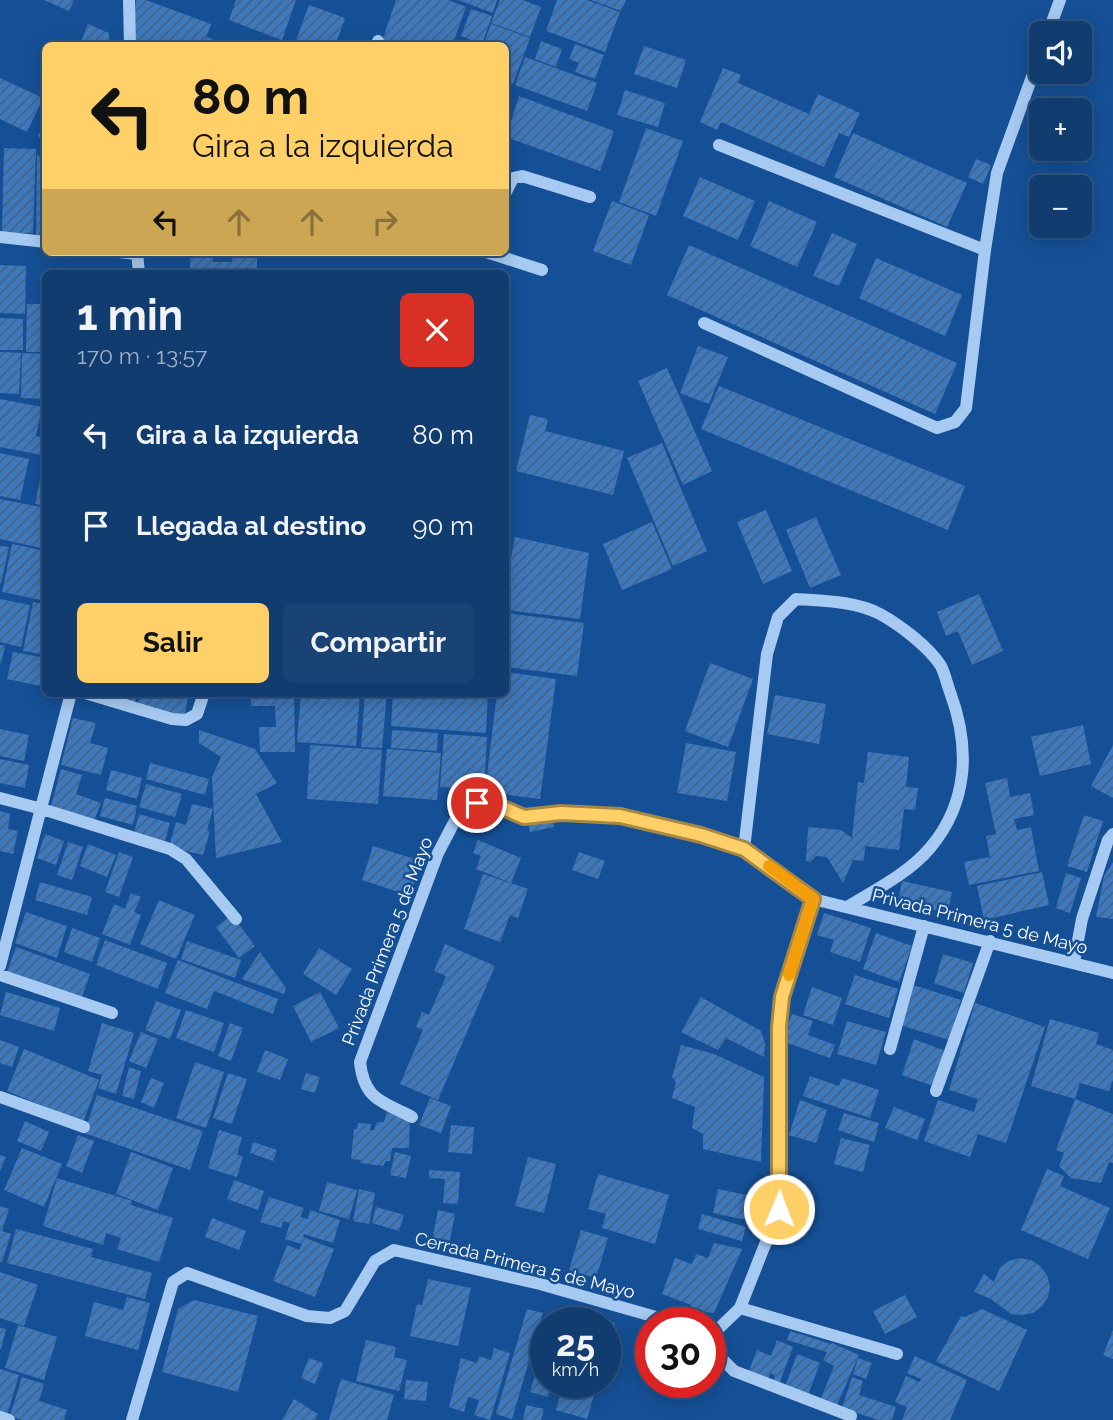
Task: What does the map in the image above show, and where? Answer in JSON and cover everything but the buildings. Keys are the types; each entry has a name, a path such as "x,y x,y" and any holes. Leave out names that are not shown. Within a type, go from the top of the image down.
{"street":[{"path":"129,0 130,42"},
{"path":"1052,21 1060,0"},
{"path":"704,323 937,428 955,422 966,408 997,173 1029,84"},
{"path":"719,145 985,250"},
{"path":"509,186 513,178 522,176 590,197"},
{"path":"0,237 42,242"},
{"path":"499,256 542,271"},
{"path":"744,849 766,654 778,617 796,599 834,601 878,613 912,635 940,666 957,710 964,757 961,790 948,820 930,849 906,869 847,907"},
{"path":"0,966 70,697"},
{"path":"98,697 172,719 186,720 197,714 203,697"},
{"path":"0,798 42,808 170,849 186,859 236,919"},
{"name":"Privada Primera 5 de Mayo","path":"412,1117 374,1097 362,1081 360,1062 438,853 460,811 477,803 503,808 524,817 561,813 620,816 701,835 744,849 813,899 1113,973"},
{"path":"1074,962 1082,919 1108,840 1113,834"},
{"path":"726,1320 740,1308 779,1209 779,1027 782,997 813,899"},
{"path":"890,1049 924,926"},
{"path":"936,1091 990,942"},
{"path":"0,975 111,1013"},
{"path":"0,1097 84,1127"},
{"name":"Cerrada Primera 5 de Mayo","path":"132,1420 173,1282 187,1273 307,1316 330,1318 345,1311 375,1261 394,1250 540,1284 635,1311"},
{"path":"740,1308 897,1354"},
{"path":"726,1363 734,1371 851,1416"},
{"path":"0,1417 9,1420"}],"slow traffic":[{"path":"769,866 813,899 789,975"}],"route":[{"path":"477,803 503,808 524,817 561,813 620,816 701,835 744,849 813,899 782,997 779,1027 779,1209"}]}
